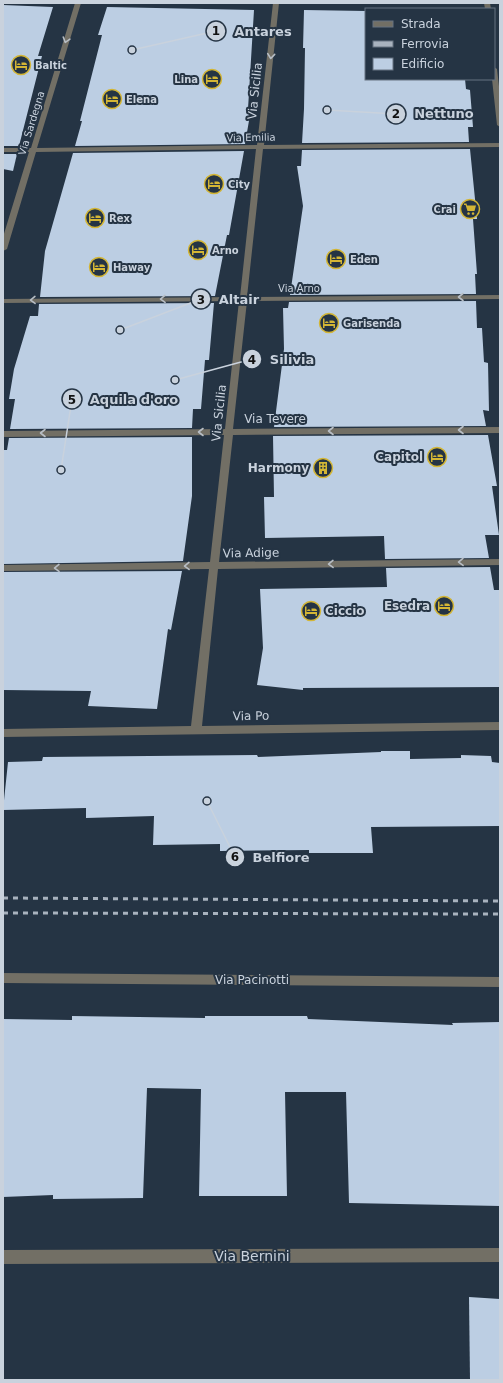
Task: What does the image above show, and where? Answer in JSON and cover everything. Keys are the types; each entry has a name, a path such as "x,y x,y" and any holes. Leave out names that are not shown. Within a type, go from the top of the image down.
{"street":[{"name":"Via Sardegna","path":"3,249 78,3"},
{"name":"Via Sicilia","path":"196,730 276,3"},
{"path":"495,78 500,125"},
{"name":"Via Emilia","path":"3,150 500,145"},
{"name":"Via Arno","path":"3,301 500,297"},
{"name":"Via Tevere","path":"3,434 500,430"},
{"name":"Via Adige","path":"3,568 500,562"},
{"name":"Via Po","path":"3,733 500,726"},
{"name":"Via Pacinotti","path":"3,978 500,982"},
{"name":"Via Bernini","path":"3,1258 500,1255"}],"building":[{"path":"3,5 53,7 38,56 42,56 19,146 3,146"},
{"path":"107,7 254,10 248,109 251,109 245,144 75,146 102,35 98,35"},
{"path":"304,10 365,11 365,80 465,80 466,89 470,90 473,127 468,127 469,142 302,143 305,48 303,48"},
{"path":"470,149 477,219 473,219 477,274 475,274 476,294 290,295 303,206 297,166 301,166 302,150"},
{"path":"244,151 229,235 227,235 215,296 40,297 45,251 73,153"},
{"path":"3,154 17,154 13,171 3,169"},
{"path":"476,301 477,328 482,328 484,362 488,363 489,411 483,410 486,426 274,427 284,349 283,308 288,308 289,302"},
{"path":"214,303 209,360 205,360 201,409 193,409 192,428 10,429 15,399 9,399 14,369 30,316 38,316 39,304"},
{"path":"488,435 497,486 492,486 499,535 485,535 489,558 385,559 384,536 265,538 264,497 274,497 273,436"},
{"path":"192,437 192,496 183,561 3,564 3,450 7,450 9,438"},
{"path":"490,567 494,590 500,590 500,687 303,688 303,690 257,685 263,648 260,589 387,587 386,568"},
{"path":"182,571 171,630 168,629 157,709 88,706 91,691 3,690 3,572"},
{"path":"410,751 410,759 461,758 461,755 491,756 492,762 500,763 500,826 371,827 373,853 309,853 309,850 220,851 220,844 153,845 154,816 86,818 86,808 3,810 8,762 42,761 43,757 257,755 258,757"},
{"path":"72,1016 205,1018 205,1016 307,1016 308,1019 453,1025 452,1023 500,1022 500,1206 349,1203 346,1092 285,1092 287,1196 199,1196 201,1089 147,1088 143,1198 53,1199 53,1195 3,1197 3,1019 72,1020"},
{"path":"469,1297 500,1299 500,1380 470,1380"}],"railway":[{"path":"3,898 500,901"},
{"path":"3,913 500,914"}],"place":[{"name":"Antares","path":"132,50"},
{"name":"Baltic","path":"21,65"},
{"name":"Lina","path":"212,79"},
{"name":"Elena","path":"112,99"},
{"name":"Nettuno","path":"327,110"},
{"name":"City","path":"214,184"},
{"name":"Crai","path":"470,209"},
{"name":"Rex","path":"95,218"},
{"name":"Arno","path":"198,250"},
{"name":"Eden","path":"336,259"},
{"name":"Haway","path":"99,267"},
{"name":"Garisenda","path":"329,323"},
{"name":"Altair","path":"120,330"},
{"name":"Silivia","path":"175,380"},
{"name":"Capitol","path":"437,457"},
{"name":"Harmony","path":"323,468"},
{"name":"Aquila d'oro","path":"61,470"},
{"name":"Esedra","path":"444,606"},
{"name":"Ciccio","path":"311,611"},
{"name":"Belfiore","path":"207,801"}]}
